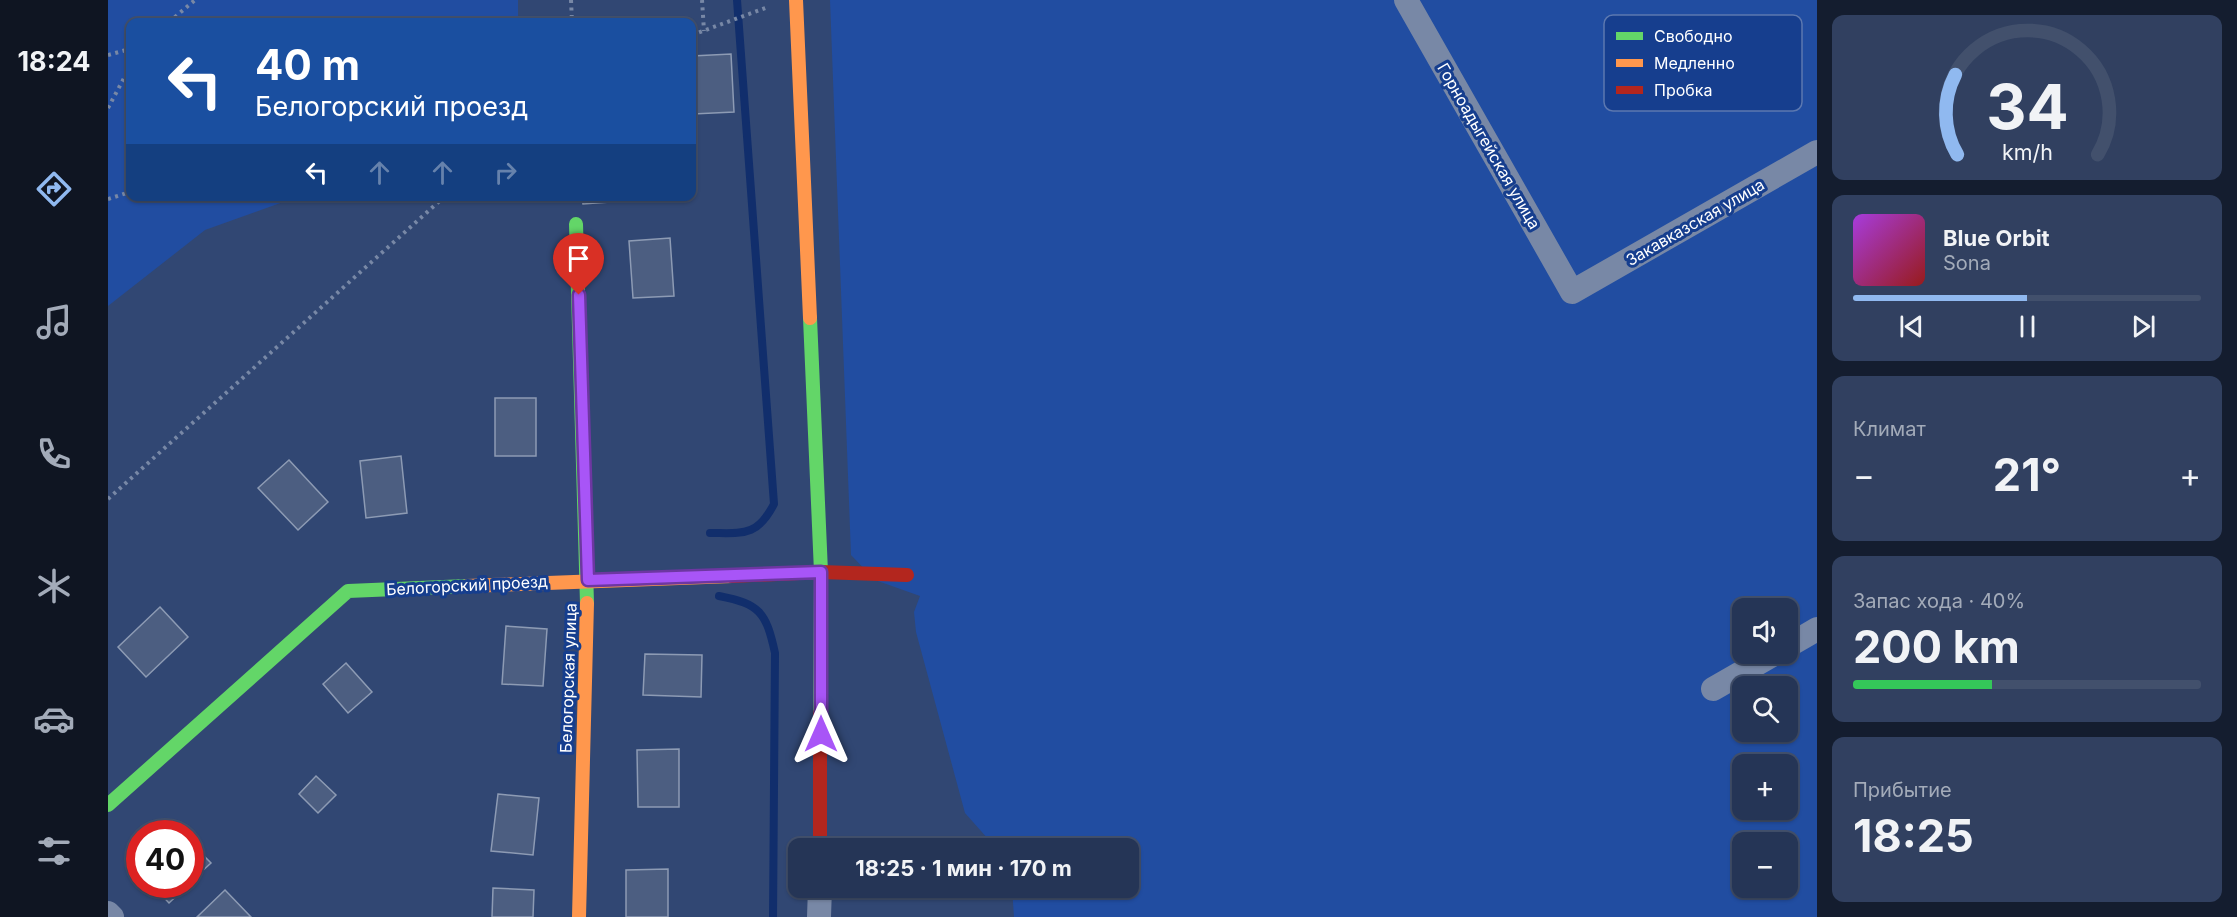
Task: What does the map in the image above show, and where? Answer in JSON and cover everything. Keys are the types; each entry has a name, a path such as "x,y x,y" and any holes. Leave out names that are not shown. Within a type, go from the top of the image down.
{"street":[{"path":"796,0 821,572 820,838"},
{"name":"Горноадыгейская улица","path":"1406,0 1572,292"},
{"name":"Закавказская улица","path":"1572,292 1817,152"},
{"name":"Белогорская улица","path":"576,224 588,580 579,917"},
{"name":"Белогорский проезд","path":"108,805 348,591 821,572 907,575"},
{"path":"1798,640 1817,629"},
{"path":"1713,689 1757,664"},
{"path":"819,917 820,898"},
{"path":"108,913 112,917"}],"path":[{"path":"174,18 195,0"},
{"path":"572,0 572,18"},
{"path":"702,0 704,31"},
{"path":"696,34 775,4"},
{"path":"108,55 126,50"},
{"path":"108,108 126,74"},
{"path":"108,198 126,193"},
{"path":"108,500 439,201"}],"shaded area":[{"path":"108,0 518,0 518,18 126,18 126,201 286,201 205,230 108,306"},
{"path":"830,0 1817,0 1817,917 1014,917 1013,898 1139,898 1139,838 987,838 965,813 916,632 914,612 920,596 875,580 851,555"}],"building":[{"path":"731,54 734,112 696,114 696,56"},
{"path":"583,201 624,201 583,204"},
{"path":"670,238 674,296 633,298 629,241"},
{"path":"495,398 536,398 536,456 495,456"},
{"path":"401,456 407,513 366,518 360,461"},
{"path":"289,460 328,502 298,530 258,488"},
{"path":"160,607 188,637 146,677 118,647"},
{"path":"506,626 547,629 543,686 502,684"},
{"path":"645,654 702,655 701,697 643,695"},
{"path":"346,663 372,692 348,713 323,684"},
{"path":"679,749 679,807 638,807 637,750"},
{"path":"316,776 336,795 318,813 299,794"},
{"path":"498,794 539,798 533,855 491,851"},
{"path":"204,856 211,863 204,869"},
{"path":"668,869 668,917 626,917 626,870"},
{"path":"493,888 534,890 533,917 492,917"},
{"path":"225,890 251,917 197,917"},
{"path":"164,898 174,898 169,903"}],"waterway":[{"path":"710,533 740,533 755,528 768,515 774,504 737,0"},
{"path":"719,596 744,603 759,612 768,628 775,653 773,917"}],"traffic: fast":[{"path":"576,224 587,603"},
{"path":"810,318 821,572 820,713"},
{"path":"108,805 348,591 467,586"}],"traffic: slow":[{"path":"796,0 810,318"},
{"path":"467,586 732,576"},
{"path":"579,917 587,603"}],"traffic: jam":[{"path":"732,576 821,572 907,575"},
{"path":"820,713 820,838"}],"route":[{"path":"579,295 588,580 821,572 821,734"}]}
